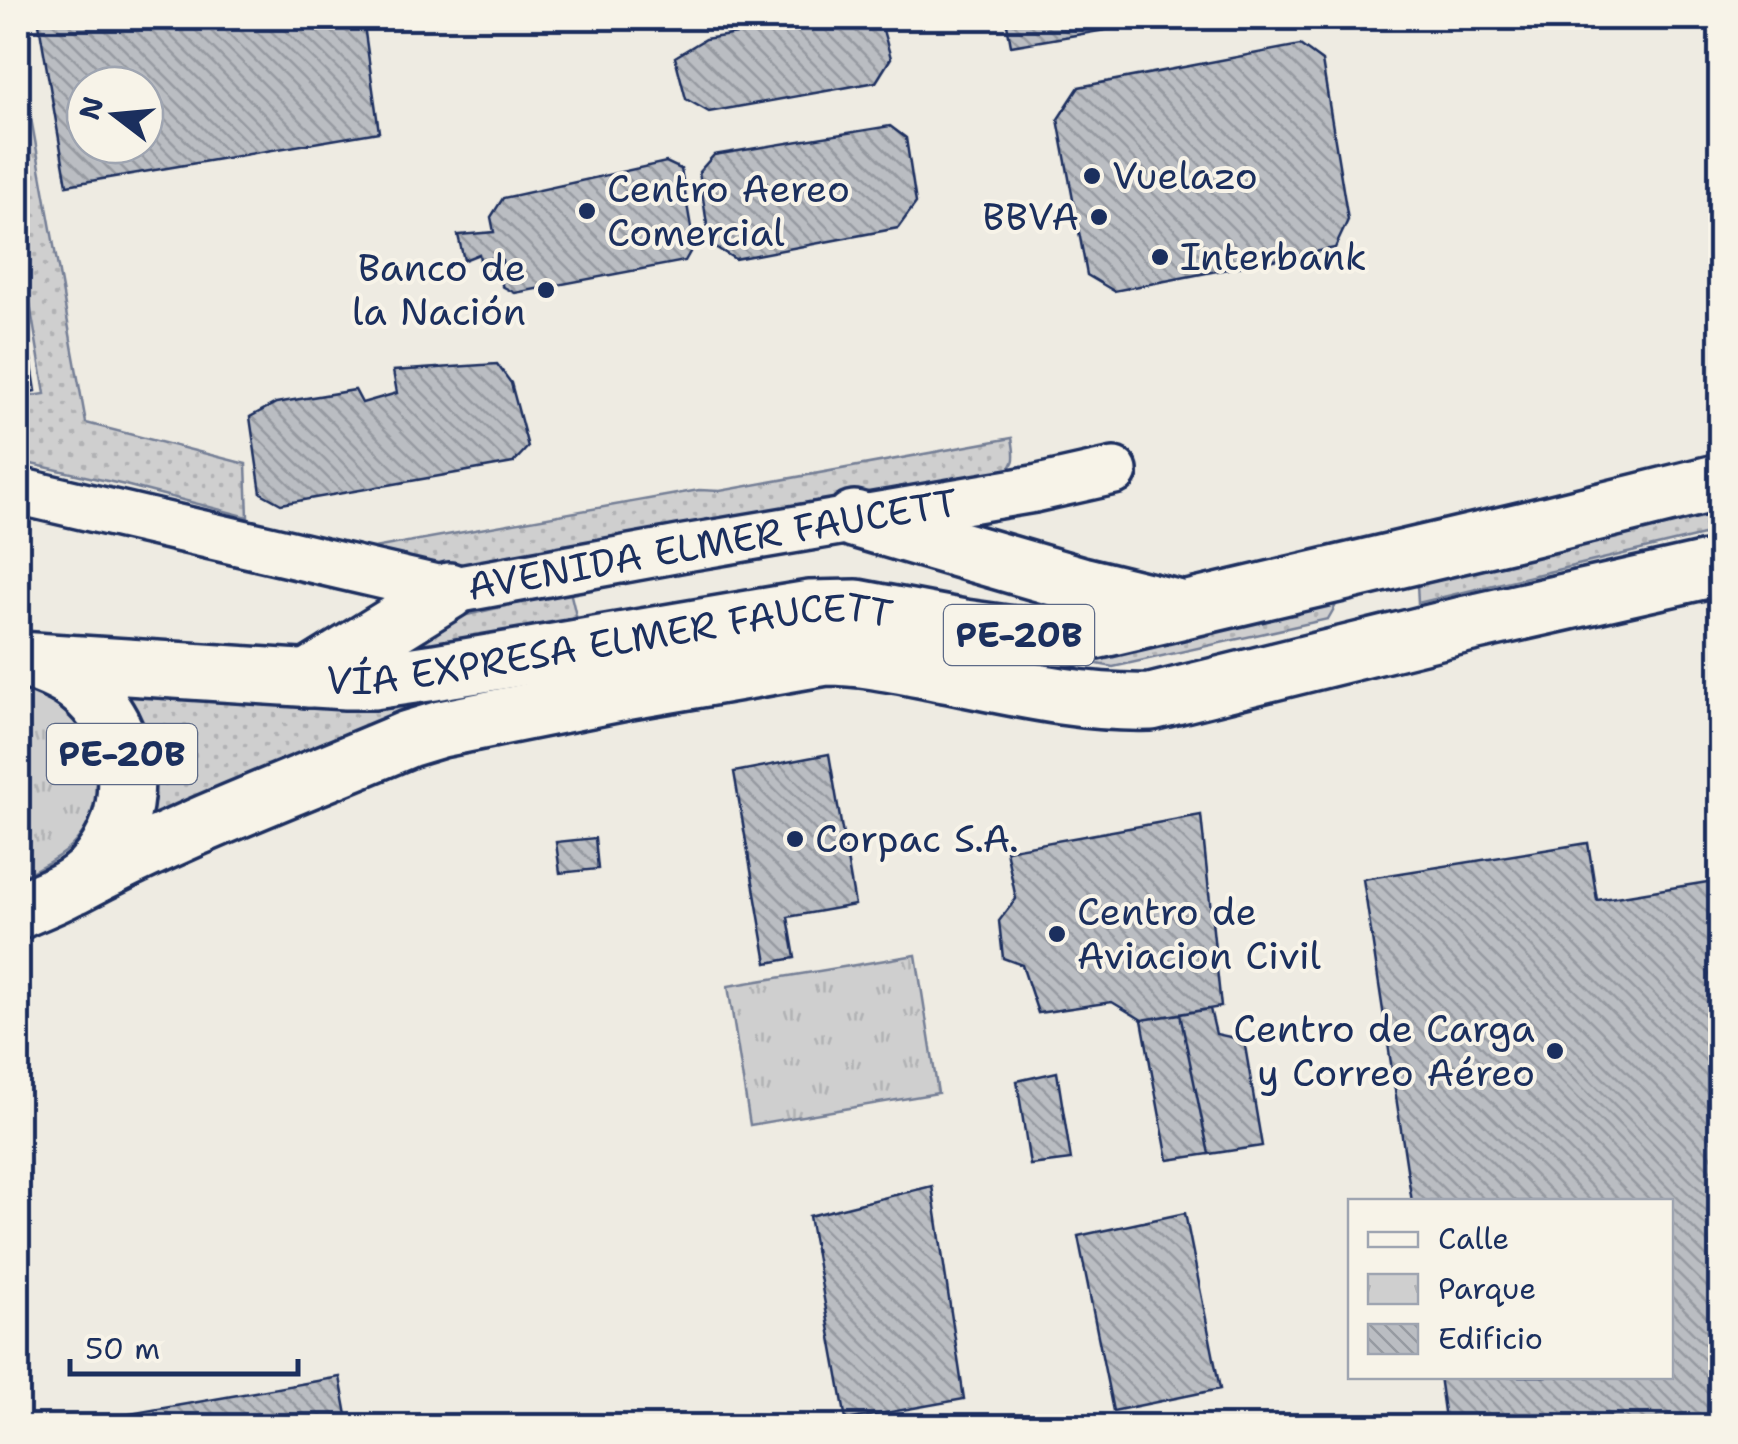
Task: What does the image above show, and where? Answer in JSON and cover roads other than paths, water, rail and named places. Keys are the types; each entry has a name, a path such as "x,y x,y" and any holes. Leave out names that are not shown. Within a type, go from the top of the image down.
{"highway":[{"name":"VÍA EXPRESA ELMER FAUCETT","path":"18,660 373,681 809,609 857,608 980,630 1069,637 1720,482"},
{"path":"854,519 1081,585 1184,610"},
{"name":"VÍA EXPRESA ELMER FAUCETT","path":"74,886 219,816 408,739 625,692 827,656 892,664 1071,699 1151,702 1467,624 1720,568"},
{"path":"307,679 449,591"},
{"name":"PE-20B","path":"18,660 58,672 95,700 119,740 127,786 117,832 92,871 74,886 18,910"}],"main road":[{"name":"AVENIDA ELMER FAUCETT","path":"18,491 449,591 1034,489 1114,471"}],"place":[{"name":"Vuelazo","path":"1092,176"},
{"name":"Centro Aereo Comercial","path":"587,211"},
{"name":"BBVA","path":"1099,217"},
{"name":"Interbank","path":"1160,257"},
{"name":"Banco de la Nación","path":"546,290"},
{"name":"Corpac S.A.","path":"795,839"},
{"name":"Centro de Aviacion Civil","path":"1057,934"},
{"name":"Centro de Carga y Correo Aéreo","path":"1555,1051"}]}
